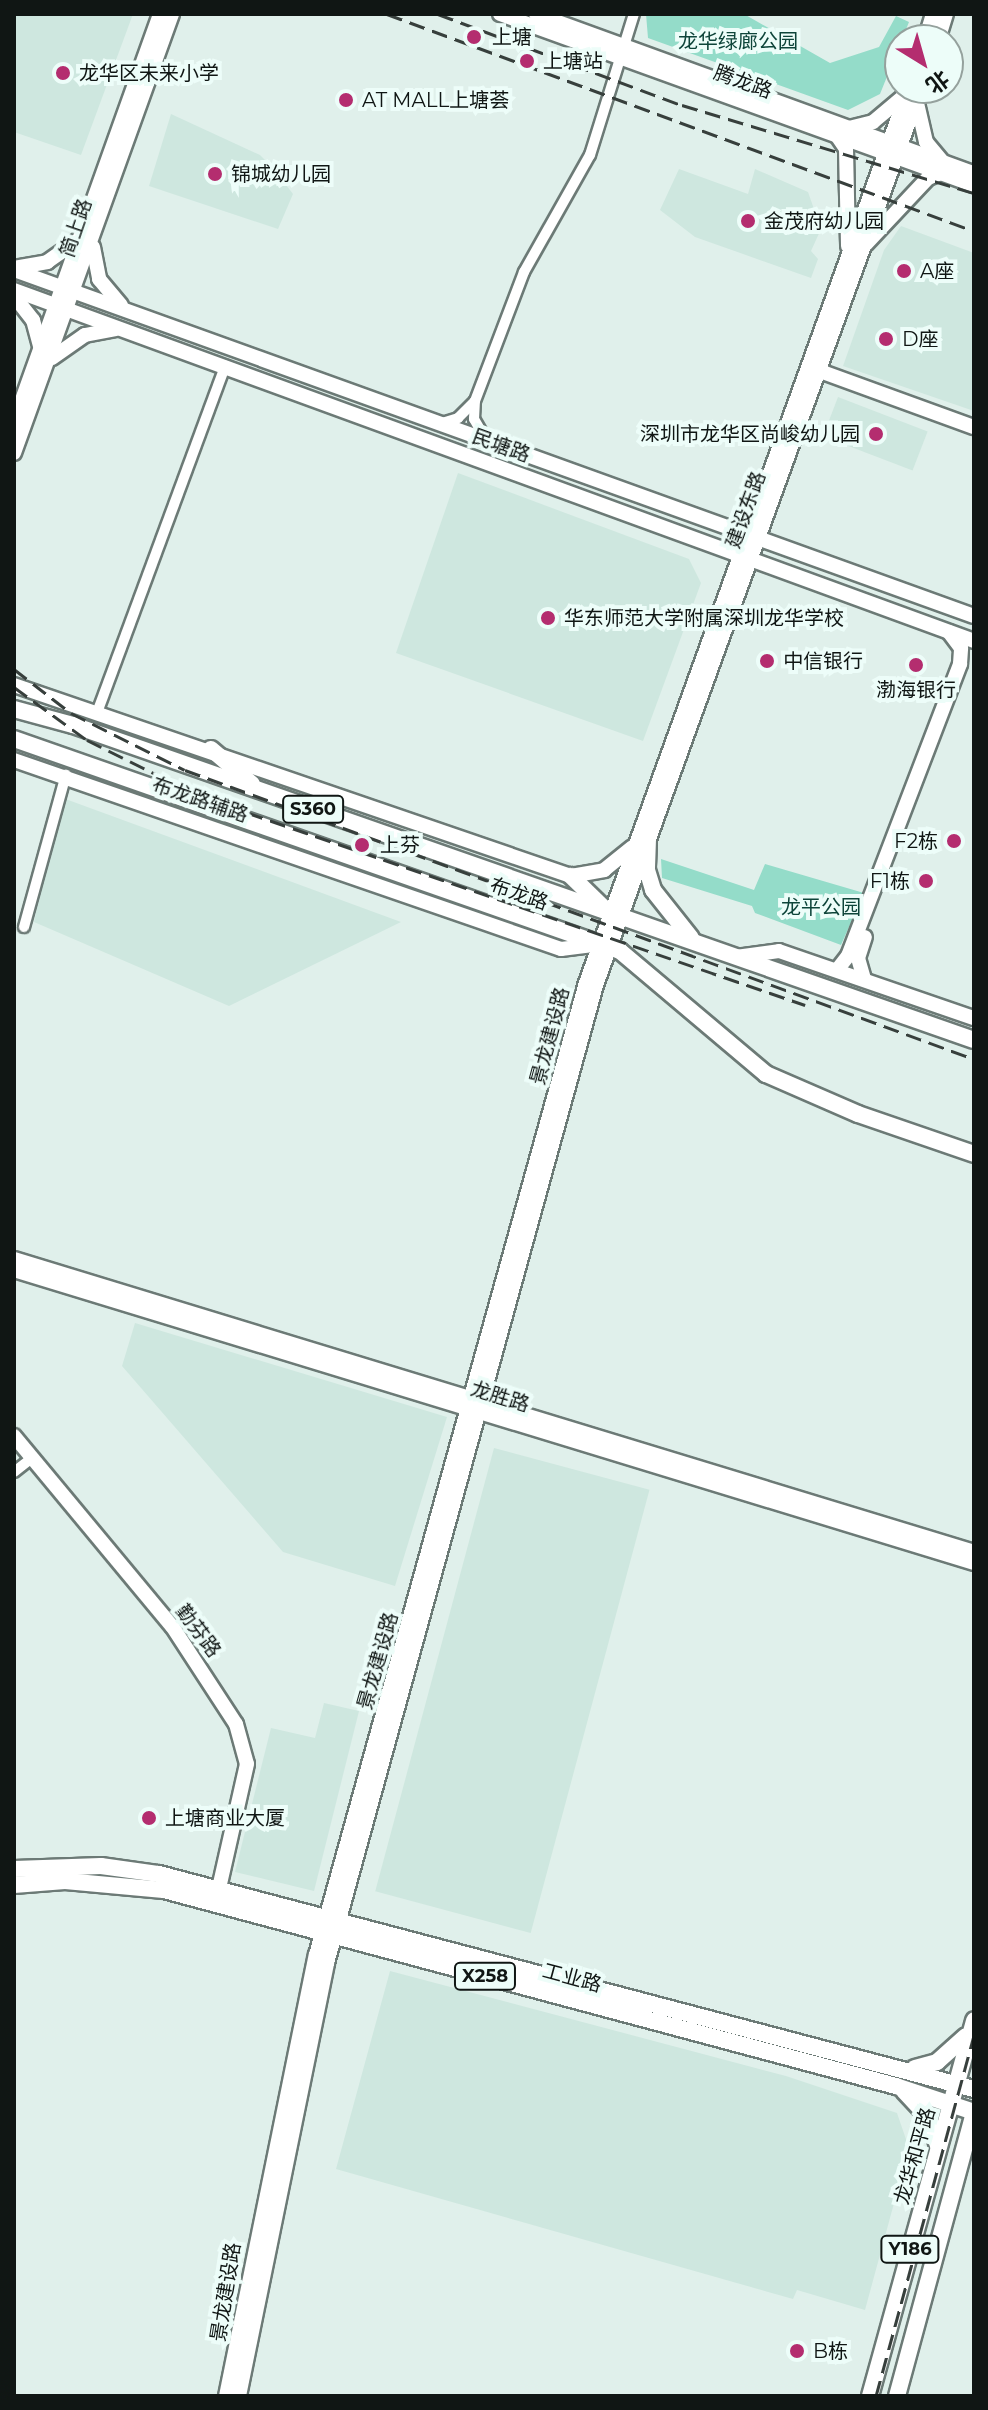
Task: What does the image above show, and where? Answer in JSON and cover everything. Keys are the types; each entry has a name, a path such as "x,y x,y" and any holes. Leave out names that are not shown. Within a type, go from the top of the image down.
{"main road":[{"name":"简上路","path":"89,236 160,14"},
{"name":"简上路","path":"14,453 43,360 172,14"},
{"name":"腾龙路","path":"500,14 623,53 942,168 974,185"},
{"name":"腾龙路","path":"536,14 623,53"},
{"path":"854,253 843,133 879,118 898,104"},
{"name":"建设东路","path":"604,945 909,104"},
{"path":"854,253 928,178 942,168 921,131 916,104"},
{"name":"腾龙路","path":"942,168 974,173"},
{"path":"14,269 47,262 89,236 102,285 131,312"},
{"name":"建设东路","path":"752,536 817,370 854,253"},
{"name":"民塘路","path":"14,269 974,616"},
{"path":"14,293 36,326 43,360 85,335 124,330"},
{"name":"民塘路","path":"14,293 225,366 974,641"},
{"name":"简上路","path":"14,422 43,360"},
{"path":"817,370 974,427"},
{"path":"837,970 848,956 960,664 961,648 949,632"},
{"path":"864,979 860,952 974,659"},
{"path":"14,685 98,710 571,876 615,915"},
{"name":"布龙路","path":"14,709 260,791 974,1040"},
{"name":"布龙路","path":"14,739 604,945 766,1074 858,1114 974,1154"},
{"path":"211,749 260,791"},
{"name":"布龙路辅路","path":"14,760 66,775 561,949 604,945"},
{"path":"571,876 604,870 641,841 653,890 678,926 698,944"},
{"name":"景龙建设路","path":"226,2396 328,1934 604,945"},
{"path":"736,957 768,949 974,1018"},
{"name":"龙胜路","path":"14,1259 974,1563"},
{"name":"龙胜路","path":"14,1270 974,1552"},
{"name":"勤芬路","path":"14,1436 172,1626 236,1724 247,1764 219,1888"},
{"name":"工业路","path":"14,1869 127,1869 219,1888 956,2081 974,2089"},
{"name":"工业路","path":"14,1885 65,1881 164,1890 896,2086 974,2112"},
{"name":"景龙建设路","path":"239,2396 263,2288 267,2240 328,1934"},
{"path":"906,2068 937,2062 973,2025"},
{"name":"龙华和平路","path":"870,2394 973,2025"},
{"path":"896,2086 927,2115 938,2146"},
{"name":"Y186","path":"897,2396 974,2112"},
{"path":"955,2182 974,2155"}],"street":[{"path":"493,444 474,419 475,401 520,279 590,155 634,14"},
{"path":"98,710 225,366"},
{"path":"434,422 453,421 475,401"},
{"path":"24,927 66,775"},
{"path":"14,1472 32,1458"}],"shaded area":[{"name":"龙华区未来小学","path":"14,14 133,14 81,155 14,132"},
{"name":"锦城幼儿园","path":"171,114 260,155 273,168 293,194 278,229 149,186"},
{"name":"金茂府幼儿园","path":"679,169 748,194 755,169 808,192 821,229 811,251 818,259 811,278 695,237 660,210"},
{"path":"901,226 974,253 974,411 843,366 884,250"},
{"name":"深圳市龙华区尚峻幼儿园","path":"838,397 928,431 913,471 823,436"},
{"name":"华东师范大学附属深圳龙华学校","path":"458,473 689,559 701,583 643,741 396,653"},
{"path":"60,797 401,922 229,1006 34,922"},
{"path":"135,1323 447,1417 395,1586 283,1552 122,1366"},
{"path":"494,1448 650,1490 531,1933 375,1891"},
{"path":"324,1703 359,1711 314,1891 235,1872 271,1728 315,1738"},
{"path":"390,1971 786,2076 897,2113 909,2148 865,2310 797,2290 793,2299 336,2169"}],"green space":[{"name":"龙华绿廊公园","path":"646,14 744,14 830,63 879,47 884,38 884,84 880,94 848,110 648,38"},
{"name":"龙华绿廊公园","path":"896,16 908,24 892,24"},
{"name":"龙平公园","path":"661,859 754,890 765,864 864,893 841,945 755,913 752,906 662,878"}],"railway":[{"path":"387,14 974,231"},
{"path":"438,14 682,105 974,193"},
{"path":"14,669 71,713 185,770 974,1059"},
{"path":"14,687 87,740 202,797 805,1005"},
{"path":"876,2396 974,2035"}],"place":[{"name":"上塘","path":"474,37"},
{"name":"上塘站","path":"527,61"},
{"name":"龙华区未来小学","path":"63,73"},
{"name":"AT MALL上塘荟","path":"346,100"},
{"name":"锦城幼儿园","path":"215,174"},
{"name":"金茂府幼儿园","path":"748,221"},
{"name":"A座","path":"904,271"},
{"name":"D座","path":"886,339"},
{"name":"深圳市龙华区尚峻幼儿园","path":"876,434"},
{"name":"华东师范大学附属深圳龙华学校","path":"548,618"},
{"name":"中信银行","path":"767,661"},
{"name":"渤海银行","path":"916,665"},
{"name":"F2栋","path":"954,841"},
{"name":"上芬","path":"362,845"},
{"name":"F1栋","path":"926,881"},
{"name":"上塘商业大厦","path":"149,1818"},
{"name":"B栋","path":"797,2351"}]}
